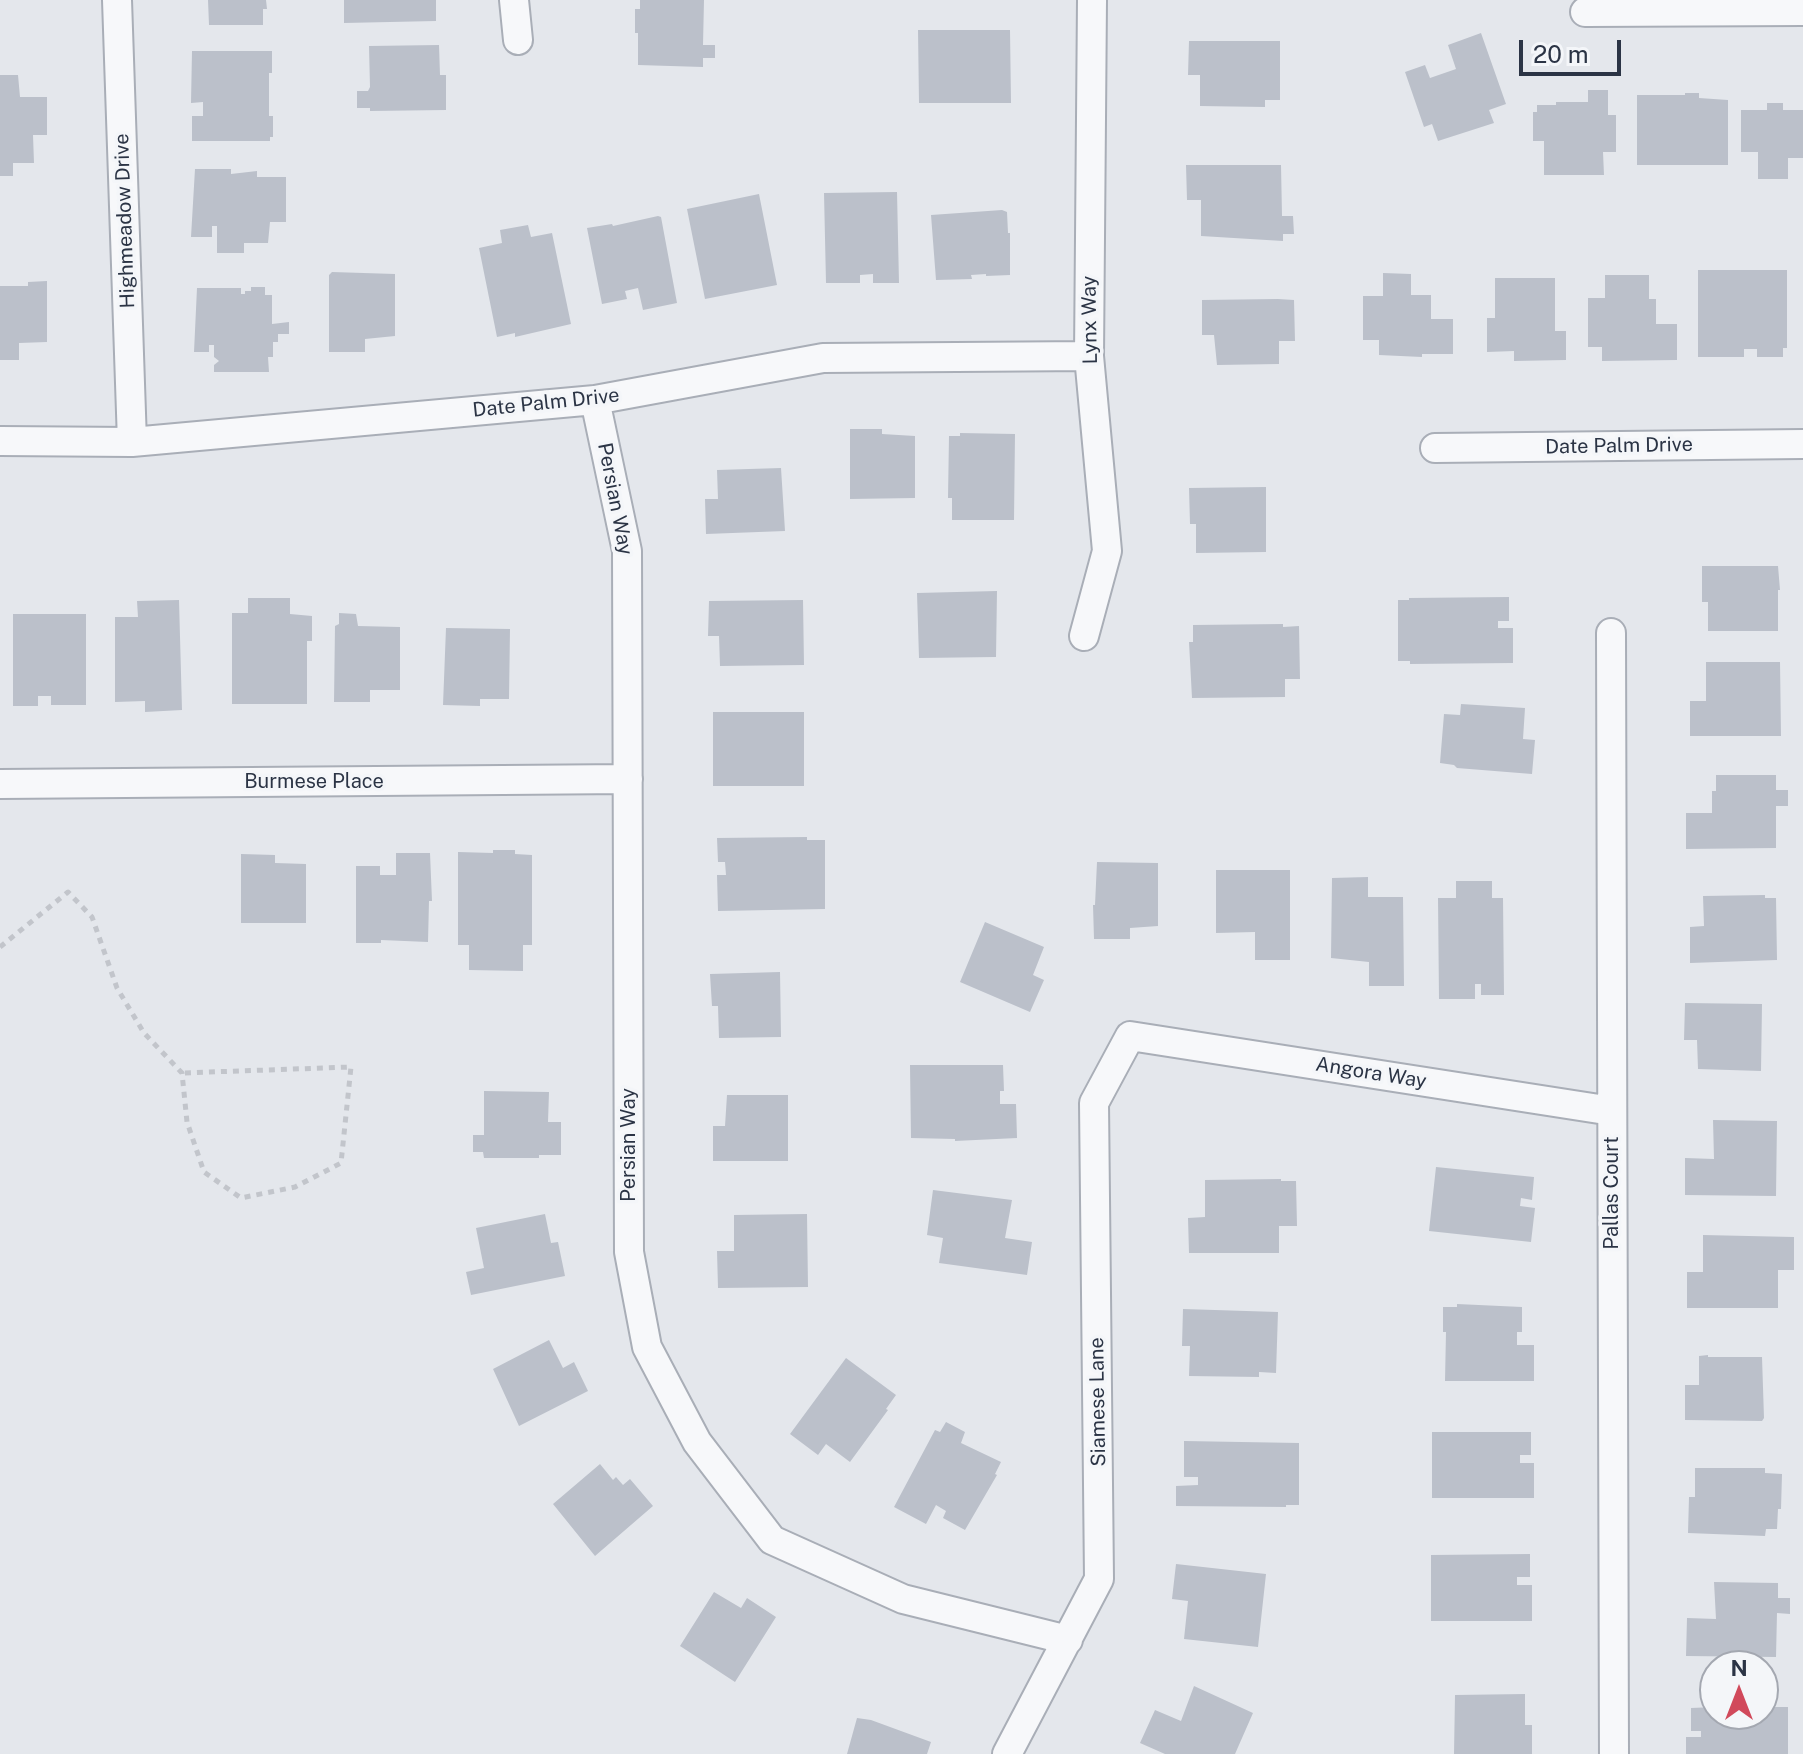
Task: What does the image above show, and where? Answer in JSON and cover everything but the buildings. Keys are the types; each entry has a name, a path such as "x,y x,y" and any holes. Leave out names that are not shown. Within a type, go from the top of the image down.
{"street":[{"name":"Highmeadow Drive","path":"117,0 132,442"},
{"path":"514,0 518,40"},
{"name":"Lynx Way","path":"1084,636 1107,551 1089,356 1092,0"},
{"path":"1585,12 1803,11"},
{"name":"Date Palm Drive","path":"0,441 132,442 595,400 823,358 1089,356"},
{"name":"Persian Way","path":"595,400 627,551 629,1252 647,1347 697,1442 772,1540 903,1599 1068,1640"},
{"name":"Date Palm Drive","path":"1435,448 1803,444"},
{"name":"Pallas Court","path":"1611,633 1614,1754"},
{"name":"Burmese Place","path":"0,784 628,779"},
{"name":"Angora Way","path":"1130,1036 1612,1111"},
{"name":"Siamese Lane","path":"1007,1754 1099,1579 1094,1103 1130,1036"}],"path":[{"path":"0,947 68,892 92,917 117,988 144,1033 182,1073 187,1122 204,1172 241,1198 295,1187 341,1163 351,1067 182,1073"}]}
